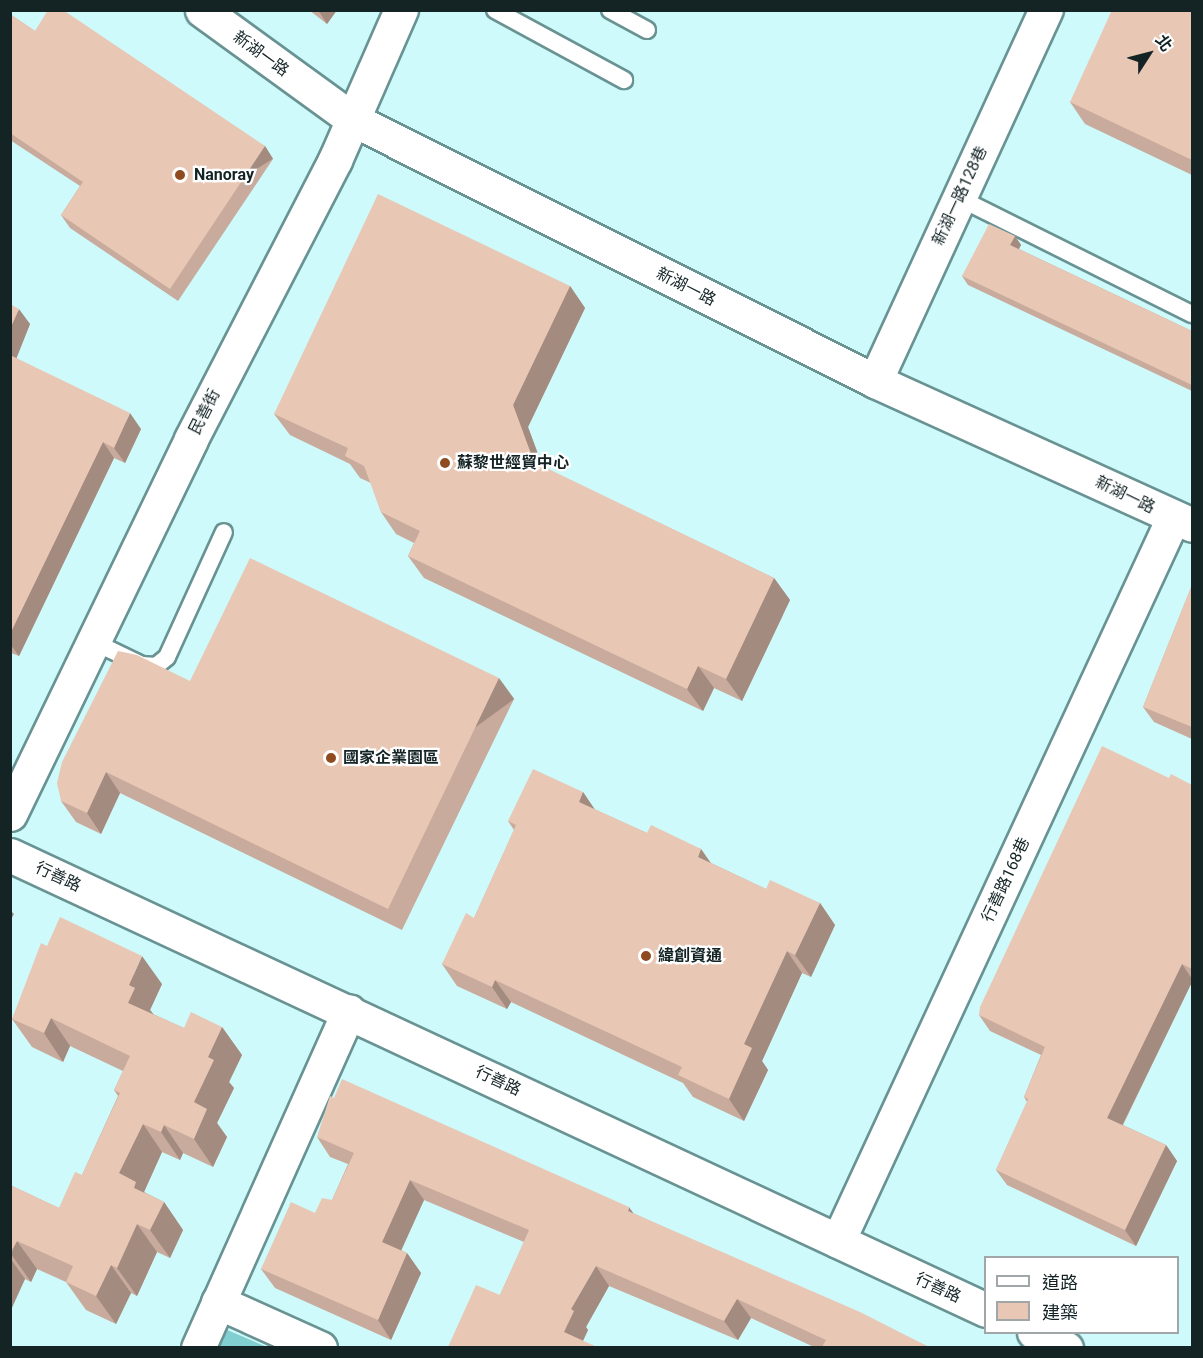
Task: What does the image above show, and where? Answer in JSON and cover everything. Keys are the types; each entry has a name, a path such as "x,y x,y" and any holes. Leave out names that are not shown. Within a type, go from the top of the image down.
{"street":[{"name":"新湖一路","path":"202,10 352,119 874,381 1183,522"},
{"name":"民善街","path":"10,814 352,119 401,10"},
{"name":"新湖一路128巷","path":"874,381 1046,10"},
{"name":"行善路168巷","path":"838,1241 1183,522"},
{"name":"行善路","path":"10,855 349,1011 984,1309"},
{"path":"198,1347 349,1011"},
{"path":"218,1302 320,1347"},
{"path":"1038,1334 1066,1347"}],"lane":[{"path":"495,10 624,80"},
{"path":"610,10 647,30"},
{"path":"959,198 1192,314"},
{"path":"94,642 142,665 156,666 167,657 224,532"}],"shaded area":[{"path":"225,1329 267,1347 217,1347"}],"building":[{"path":"48,10 63,10 265,146 170,289 61,215 83,182 10,133 10,14 35,31"},
{"path":"1112,10 1192,10 1192,160 1070,102"},
{"name":"蘇黎世經貿中心","path":"378,194 570,286 513,405 534,462 774,578 726,679 698,666 687,689 408,556 420,531 381,512 364,466 345,456 348,448 274,414"},
{"path":"989,224 1015,236 1010,245 1192,331 1192,385 962,276"},
{"path":"10,304 19,309 10,329"},
{"path":"10,355 130,413 114,448 103,442 10,634"},
{"name":"國家企業園區","path":"250,558 499,678 388,909 106,772 87,813 61,801 57,783 62,762 118,651 137,655 190,681"},
{"path":"1192,585 1192,727 1143,707"},
{"path":"1102,746 1169,778 1171,774 1192,785 1192,969 1182,964 1107,1118 1166,1145 1125,1230 996,1170 1028,1099 1024,1097 1045,1047 979,1015 980,1007"},
{"name":"緯創資通","path":"533,769 583,792 579,802 647,833 651,825 701,849 698,857 766,889 770,880 820,903 795,955 787,951 744,1044 752,1048 729,1099 678,1075 682,1067 495,980 492,987 442,964 466,913 474,918 516,825 508,821"},
{"path":"60,917 142,956 129,985 135,988 128,1003 184,1028 191,1012 222,1027 208,1057 214,1060 194,1102 207,1109 194,1139 164,1125 161,1132 143,1124 119,1173 136,1182 134,1188 164,1202 150,1230 137,1224 117,1268 111,1265 96,1296 66,1282 73,1266 17,1241 10,1253 10,1185 59,1208 75,1172 82,1175 120,1093 114,1090 130,1056 51,1018 44,1033 12,1019 41,943 47,946"},
{"path":"342,1079 629,1207 628,1211 860,1312 929,1347 822,1347 826,1340 737,1299 724,1321 596,1266 571,1309 574,1311 564,1332 597,1347 448,1347 476,1285 500,1295 529,1230 410,1180 382,1242 407,1253 378,1320 261,1269 291,1202 315,1213 322,1198 332,1200 354,1153 317,1137 330,1096 334,1098"}],"place":[{"name":"Nanoray","path":"180,175"},
{"name":"蘇黎世經貿中心","path":"445,463"},
{"name":"國家企業園區","path":"331,758"},
{"name":"緯創資通","path":"646,956"}]}
